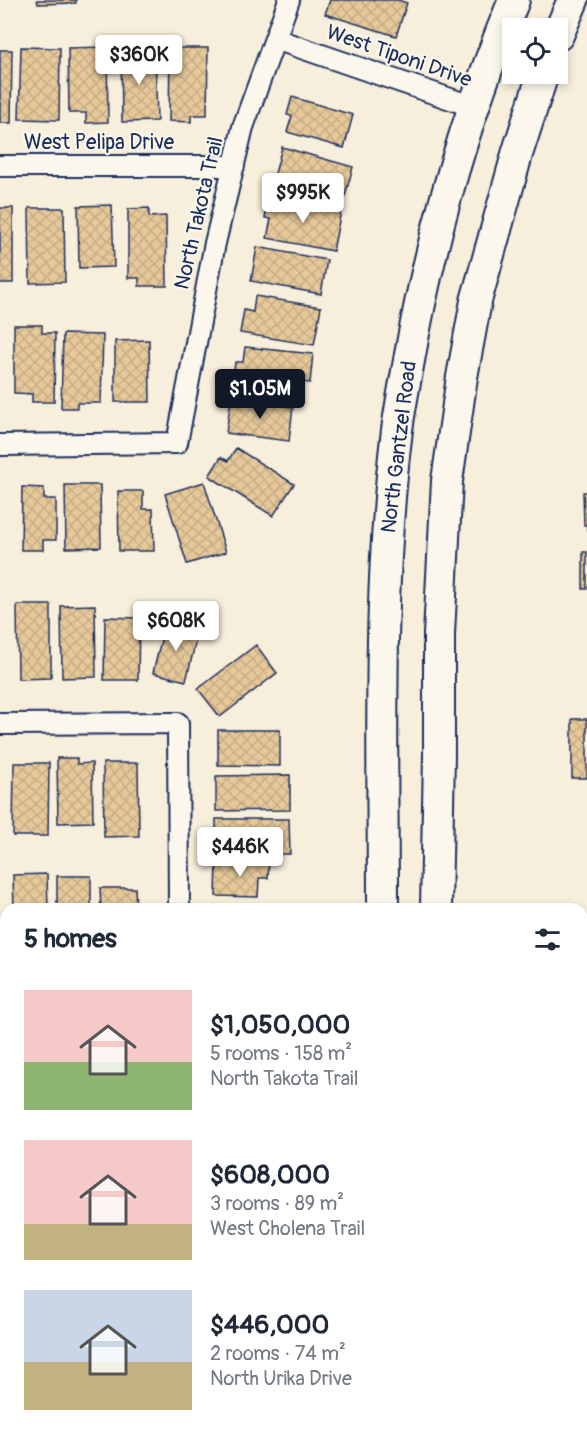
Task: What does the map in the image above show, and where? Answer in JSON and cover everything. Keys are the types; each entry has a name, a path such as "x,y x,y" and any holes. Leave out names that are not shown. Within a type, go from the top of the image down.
{"main road":[{"name":"North Gantzel Road","path":"383,903 385,592 389,511 397,429 418,310 432,247 474,107 514,0"},
{"path":"565,18 573,0"},
{"path":"436,903 439,634 447,481 476,301 515,162 540,84"}],"street":[{"name":"North Takota Trail","path":"0,445 177,443 215,243 243,127 289,0"},
{"name":"West Tiponi Drive","path":"275,39 474,107"},
{"name":"West Pelipa Drive","path":"0,166 234,166"},
{"path":"0,724 178,723 179,903"}],"building":[{"path":"37,0 76,0 76,3 38,4"},
{"path":"330,0 398,0 407,3 396,36 325,14"},
{"path":"21,47 60,48 59,120 19,119"},
{"path":"107,47 108,122 86,123 86,113 69,113 68,48"},
{"path":"170,48 208,48 207,115 191,115 191,122 169,121"},
{"path":"155,49 157,121 122,122 121,50"},
{"path":"0,50 12,50 11,123 0,123"},
{"path":"292,97 353,115 344,148 287,132 292,116 287,115"},
{"path":"282,147 353,167 344,200 273,181"},
{"path":"269,197 341,211 333,251 267,238 271,219 265,218"},
{"path":"112,205 114,267 79,268 78,206"},
{"path":"0,208 13,208 13,283 0,283"},
{"path":"29,208 64,208 65,282 30,283"},
{"path":"149,208 149,217 166,216 167,286 139,286 139,278 128,278 128,209"},
{"path":"257,247 327,260 321,294 251,281"},
{"path":"255,296 321,307 314,345 240,333 244,310 253,312"},
{"path":"14,325 42,325 42,333 55,333 54,402 32,402 32,394 14,393"},
{"path":"63,334 103,335 101,403 77,403 77,408 61,408"},
{"path":"149,340 150,402 115,402 115,341"},
{"path":"245,347 313,354 310,383 302,382 301,393 232,386 235,362 243,362"},
{"path":"231,399 293,407 289,441 226,433"},
{"path":"236,448 294,484 273,516 209,476 221,457 228,461"},
{"path":"204,482 226,552 187,564 165,494"},
{"path":"65,485 100,485 101,547 66,548"},
{"path":"22,487 44,488 44,499 56,499 56,540 43,540 43,550 21,550"},
{"path":"118,491 143,491 143,509 153,509 154,551 119,551"},
{"path":"583,492 587,492 587,525 584,525"},
{"path":"583,552 587,552 587,589 583,589"},
{"path":"17,605 51,605 51,678 18,679"},
{"path":"95,605 96,677 62,678 61,606"},
{"path":"105,617 139,618 138,680 104,680"},
{"path":"165,624 198,632 186,681 153,673"},
{"path":"256,645 277,673 220,717 198,689"},
{"path":"572,719 587,719 587,778 572,778"},
{"path":"218,730 280,730 280,766 218,765"},
{"path":"57,758 77,758 77,764 92,763 93,822 58,823"},
{"path":"14,763 49,763 48,836 13,836"},
{"path":"103,763 138,763 139,836 104,837"},
{"path":"290,775 290,810 216,811 216,776"},
{"path":"216,819 289,819 290,854 216,854"},
{"path":"217,861 269,863 268,878 259,878 258,897 216,896"},
{"path":"47,874 48,903 14,903 13,875"},
{"path":"57,876 91,876 91,903 57,903"},
{"path":"100,888 135,888 136,903 101,903"}]}
